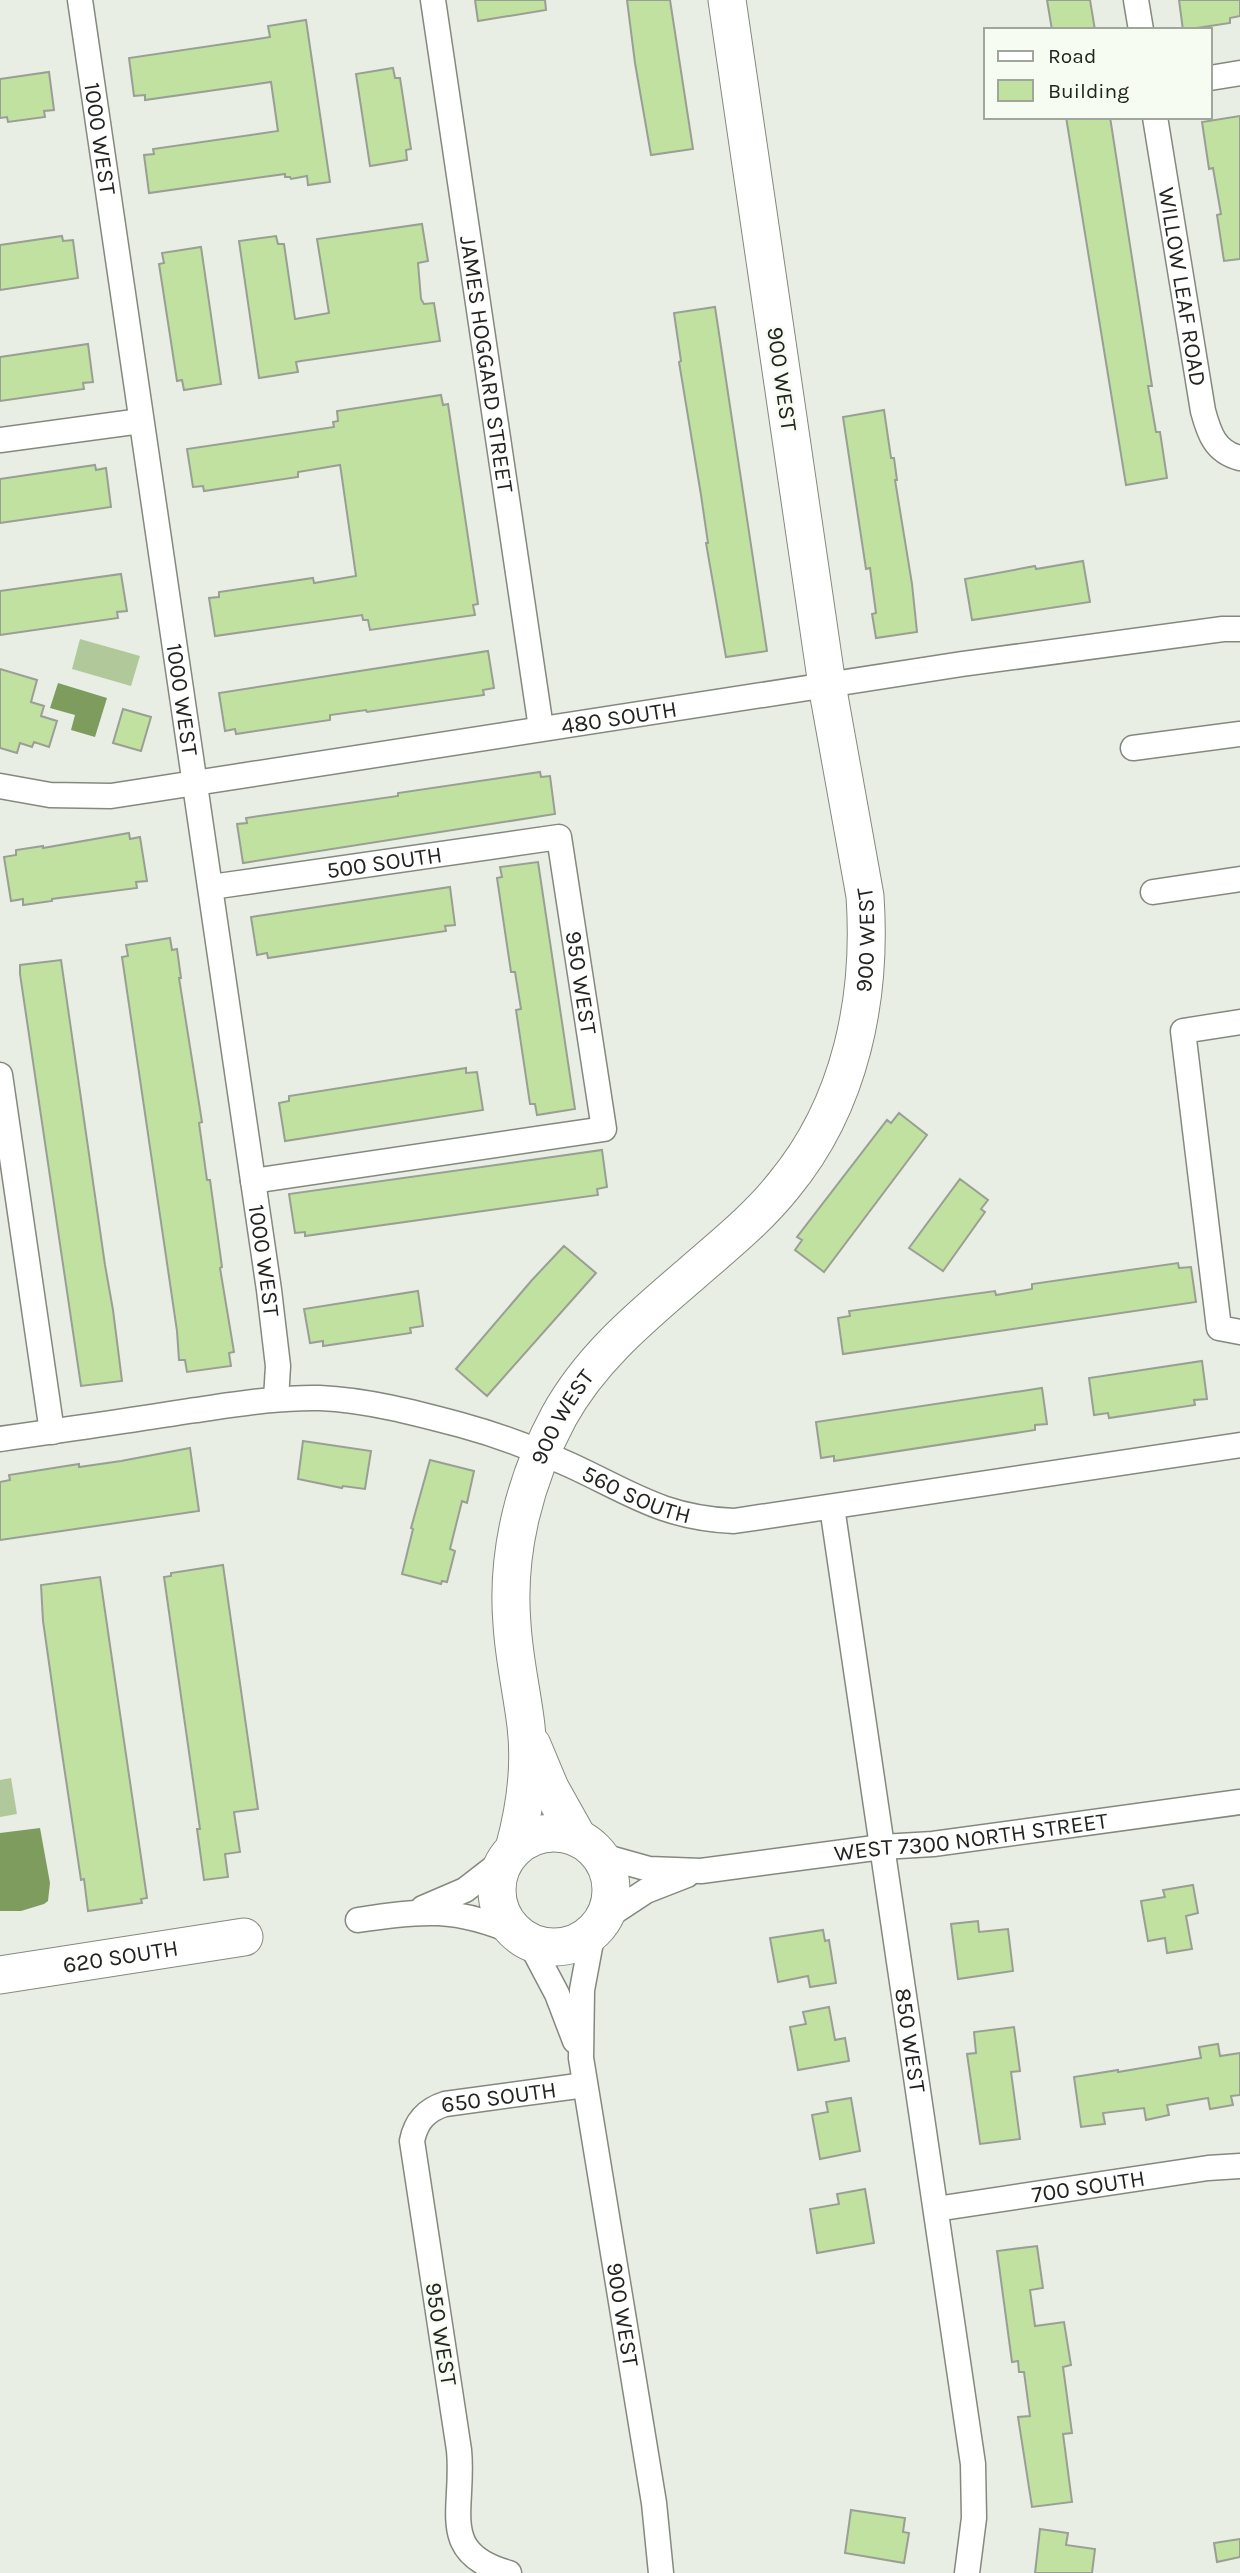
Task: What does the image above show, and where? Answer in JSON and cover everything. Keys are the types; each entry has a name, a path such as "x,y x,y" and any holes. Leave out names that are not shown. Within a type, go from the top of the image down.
{"street":[{"name":"1000 WEST","path":"80,0 197,784 277,1349 276,1399"},
{"name":"JAMES HOGGARD STREET","path":"433,0 541,728"},
{"name":"900 WEST","path":"510,1854 526,1790 526,1727 514,1645 512,1588 523,1507 542,1454 565,1407 601,1357 628,1329 733,1238 785,1185 821,1130 842,1082 864,997 867,931 864,896 827,685 727,0"},
{"path":"1136,0 1141,28"},
{"path":"1212,78 1240,74"},
{"name":"WILLOW LEAF ROAD","path":"1155,119 1203,411 1208,432 1231,455"},
{"path":"0,440 141,421"},
{"name":"480 SOUTH","path":"0,786 81,797 111,796 1109,643 1240,629"},
{"path":"1133,748 1240,734"},
{"name":"500 SOUTH","path":"211,887 559,837"},
{"name":"950 WEST","path":"253,1181 604,1129 559,837"},
{"path":"1153,892 1240,879"},
{"path":"1240,1022 1183,1031 1219,1328 1240,1332"},
{"path":"0,1075 52,1432"},
{"name":"560 SOUTH","path":"0,1439 276,1399 323,1398 355,1401 462,1425 572,1466 643,1502 690,1517 744,1520 1240,1446"},
{"name":"850 WEST","path":"832,1507 973,2464 974,2518 967,2573"},
{"name":"900 WEST","path":"526,1727 550,1788 589,1847"},
{"name":"WEST 7300 NORTH STREET","path":"589,1847 649,1869 701,1871 883,1847 933,1844 1240,1802"},
{"path":"358,1920 415,1911 454,1913 476,1918 556,1947 570,1944 598,1925 608,1908 610,1880 589,1847 565,1834 538,1835 465,1890 415,1911"},
{"path":"510,1854 499,1872 497,1899 508,1924 523,1937"},
{"name":"WEST 7300 NORTH STREET","path":"598,1925 646,1891 701,1871"},
{"name":"900 WEST","path":"598,1925 582,1990 581,2058 655,2514 661,2573"},
{"name":"620 SOUTH","path":"0,1975 244,1937"},
{"name":"900 WEST","path":"523,1937 557,1994 581,2058"},
{"name":"650 SOUTH","path":"419,2122 426,2113 445,2104 585,2085"},
{"name":"950 WEST","path":"419,2122 414,2131 413,2152 459,2450 461,2480 458,2526 470,2554 485,2566 509,2573"},
{"name":"700 SOUTH","path":"936,2210 1208,2168 1240,2166"}],"shaded area":[{"path":"80,639 140,656 131,686 72,669"},
{"path":"58,683 107,698 95,737 71,730 75,715 50,708"},
{"path":"11,1778 17,1814 0,1817 0,1780"},
{"path":"40,1828 50,1883 48,1901 21,1911 0,1911 0,1833"}],"building":[{"path":"475,0 545,0 546,10 478,21"},
{"path":"627,0 670,0 693,149 651,155"},
{"path":"1047,0 1090,0 1095,28 1052,28"},
{"path":"1179,0 1240,0 1240,16 1230,18 1230,23 1183,28"},
{"path":"306,20 330,182 308,185 307,176 291,179 285,177 285,174 149,193 144,155 154,154 153,149 278,131 271,82 145,100 145,95 134,96 129,58 270,37 268,26"},
{"path":"393,68 395,78 400,78 411,149 406,150 407,160 370,166 356,74"},
{"path":"49,72 54,110 44,111 45,117 8,122 7,117 0,118 0,79"},
{"path":"1240,116 1240,259 1224,261 1217,215 1221,214 1213,168 1209,169 1202,122"},
{"path":"1066,119 1110,119 1152,386 1148,386 1156,432 1160,432 1167,478 1126,485"},
{"path":"422,224 428,261 418,263 421,299 424,304 434,303 440,341 296,362 298,372 259,378 239,241 276,236 278,244 284,244 295,319 329,313 317,239"},
{"path":"62,236 63,241 73,240 78,278 0,290 0,245"},
{"path":"201,247 221,384 184,390 182,380 177,381 159,264 164,263 162,253"},
{"path":"715,307 767,651 726,657 706,543 674,313"},
{"path":"88,344 93,382 83,383 84,389 0,401 0,357"},
{"path":"441,395 443,405 448,404 478,604 473,605 475,615 370,630 368,620 363,620 362,615 215,636 209,598 219,597 219,592 313,578 314,583 356,576 341,471 340,465 298,472 298,477 204,491 203,486 193,487 187,449 334,427 333,422 338,421 337,411"},
{"path":"884,410 891,458 894,458 917,632 876,638 872,614 876,613 870,568 866,569 843,417"},
{"path":"95,465 96,470 106,468 111,507 0,523 0,479"},
{"path":"1083,561 1090,602 972,620 965,579 1035,566 1036,569"},
{"path":"121,574 127,611 117,612 118,618 0,635 0,591"},
{"path":"488,651 494,688 483,690 484,695 330,715 330,720 236,734 235,729 225,731 219,693"},
{"path":"0,669 37,680 31,702 44,706 41,716 57,721 49,747 34,742 32,747 20,743 17,753 0,748"},
{"path":"123,709 151,717 141,751 113,743"},
{"path":"540,772 541,777 550,776 555,814 243,863 237,824 247,823 246,818"},
{"path":"129,833 130,839 140,837 147,881 136,882 137,888 23,905 23,899 11,901 4,857 16,855 16,850"},
{"path":"538,862 575,1109 537,1115 535,1104 530,1104 516,1010 521,1009 515,972 511,972 497,878 502,877 500,867"},
{"path":"450,887 455,925 445,926 446,931 268,958 267,953 257,955 251,917"},
{"path":"170,938 172,950 177,949 179,978 202,1122 199,1123 207,1180 210,1180 222,1267 220,1268 234,1352 229,1353 231,1366 187,1372 185,1360 179,1360 122,957 128,956 126,945"},
{"path":"61,960 122,1381 81,1386 20,974 20,965"},
{"path":"466,1068 466,1073 477,1072 483,1110 285,1141 279,1103 289,1101 289,1096"},
{"path":"899,1113 927,1135 824,1272 795,1250 802,1240 797,1237 887,1120 891,1123"},
{"path":"602,1150 607,1187 597,1189 598,1195 305,1236 305,1232 295,1233 289,1194"},
{"path":"960,1179 988,1200 981,1209 985,1212 943,1271 909,1248"},
{"path":"564,1246 596,1273 487,1396 456,1369"},
{"path":"1178,1263 1179,1268 1191,1267 1196,1302 843,1354 838,1318 850,1316 849,1311 995,1291 996,1295 1032,1289 1032,1284"},
{"path":"418,1291 423,1326 410,1328 411,1333 323,1346 323,1341 310,1343 304,1309"},
{"path":"1202,1361 1207,1399 1194,1400 1195,1405 1109,1418 1108,1413 1094,1415 1089,1378"},
{"path":"1042,1388 1047,1424 1035,1425 1035,1430 834,1461 834,1456 821,1458 816,1422"},
{"path":"303,1441 371,1451 365,1489 342,1488 298,1479"},
{"path":"190,1448 199,1511 0,1540 0,1482 10,1480 9,1475 79,1464 79,1467 121,1461"},
{"path":"430,1460 474,1471 467,1503 462,1501 450,1549 455,1551 447,1582 442,1581 441,1584 402,1574 413,1529 411,1528"},
{"path":"223,1565 258,1809 234,1812 240,1852 225,1854 228,1877 204,1880 197,1829 200,1829 164,1577 171,1576 171,1573"},
{"path":"100,1577 147,1898 141,1899 142,1903 88,1911 59,1733 43,1621 41,1585"},
{"path":"1193,1885 1198,1913 1186,1916 1192,1949 1167,1953 1165,1938 1148,1941 1141,1901 1165,1897 1163,1890"},
{"path":"978,1921 979,1932 1008,1929 1013,1971 958,1979 951,1924"},
{"path":"823,1930 825,1941 829,1940 836,1983 810,1987 808,1976 778,1982 770,1938"},
{"path":"829,2007 835,2040 845,2038 849,2061 798,2070 790,2027 806,2024 803,2012"},
{"path":"1014,2027 1020,2071 1011,2072 1020,2139 980,2144 967,2054 976,2053 974,2032"},
{"path":"1218,2044 1220,2056 1240,2053 1240,2095 1231,2096 1233,2105 1210,2109 1208,2098 1167,2105 1169,2115 1146,2120 1144,2108 1103,2113 1105,2124 1081,2127 1074,2077 1201,2058 1199,2047"},
{"path":"851,2098 860,2151 820,2159 812,2115 828,2112 826,2102"},
{"path":"865,2189 874,2243 817,2253 810,2209 839,2204 837,2194"},
{"path":"1037,2246 1043,2288 1030,2290 1035,2326 1064,2322 1071,2365 1063,2367 1072,2433 1063,2434 1072,2502 1032,2507 1018,2417 1030,2416 1024,2372 1019,2372 1018,2361 1012,2362 997,2251"},
{"path":"851,2510 905,2518 903,2532 909,2533 904,2563 845,2553"},
{"path":"1040,2529 1068,2533 1066,2545 1095,2549 1092,2573 1035,2573"},
{"path":"1240,2539 1240,2557 1217,2562 1214,2543"}]}
